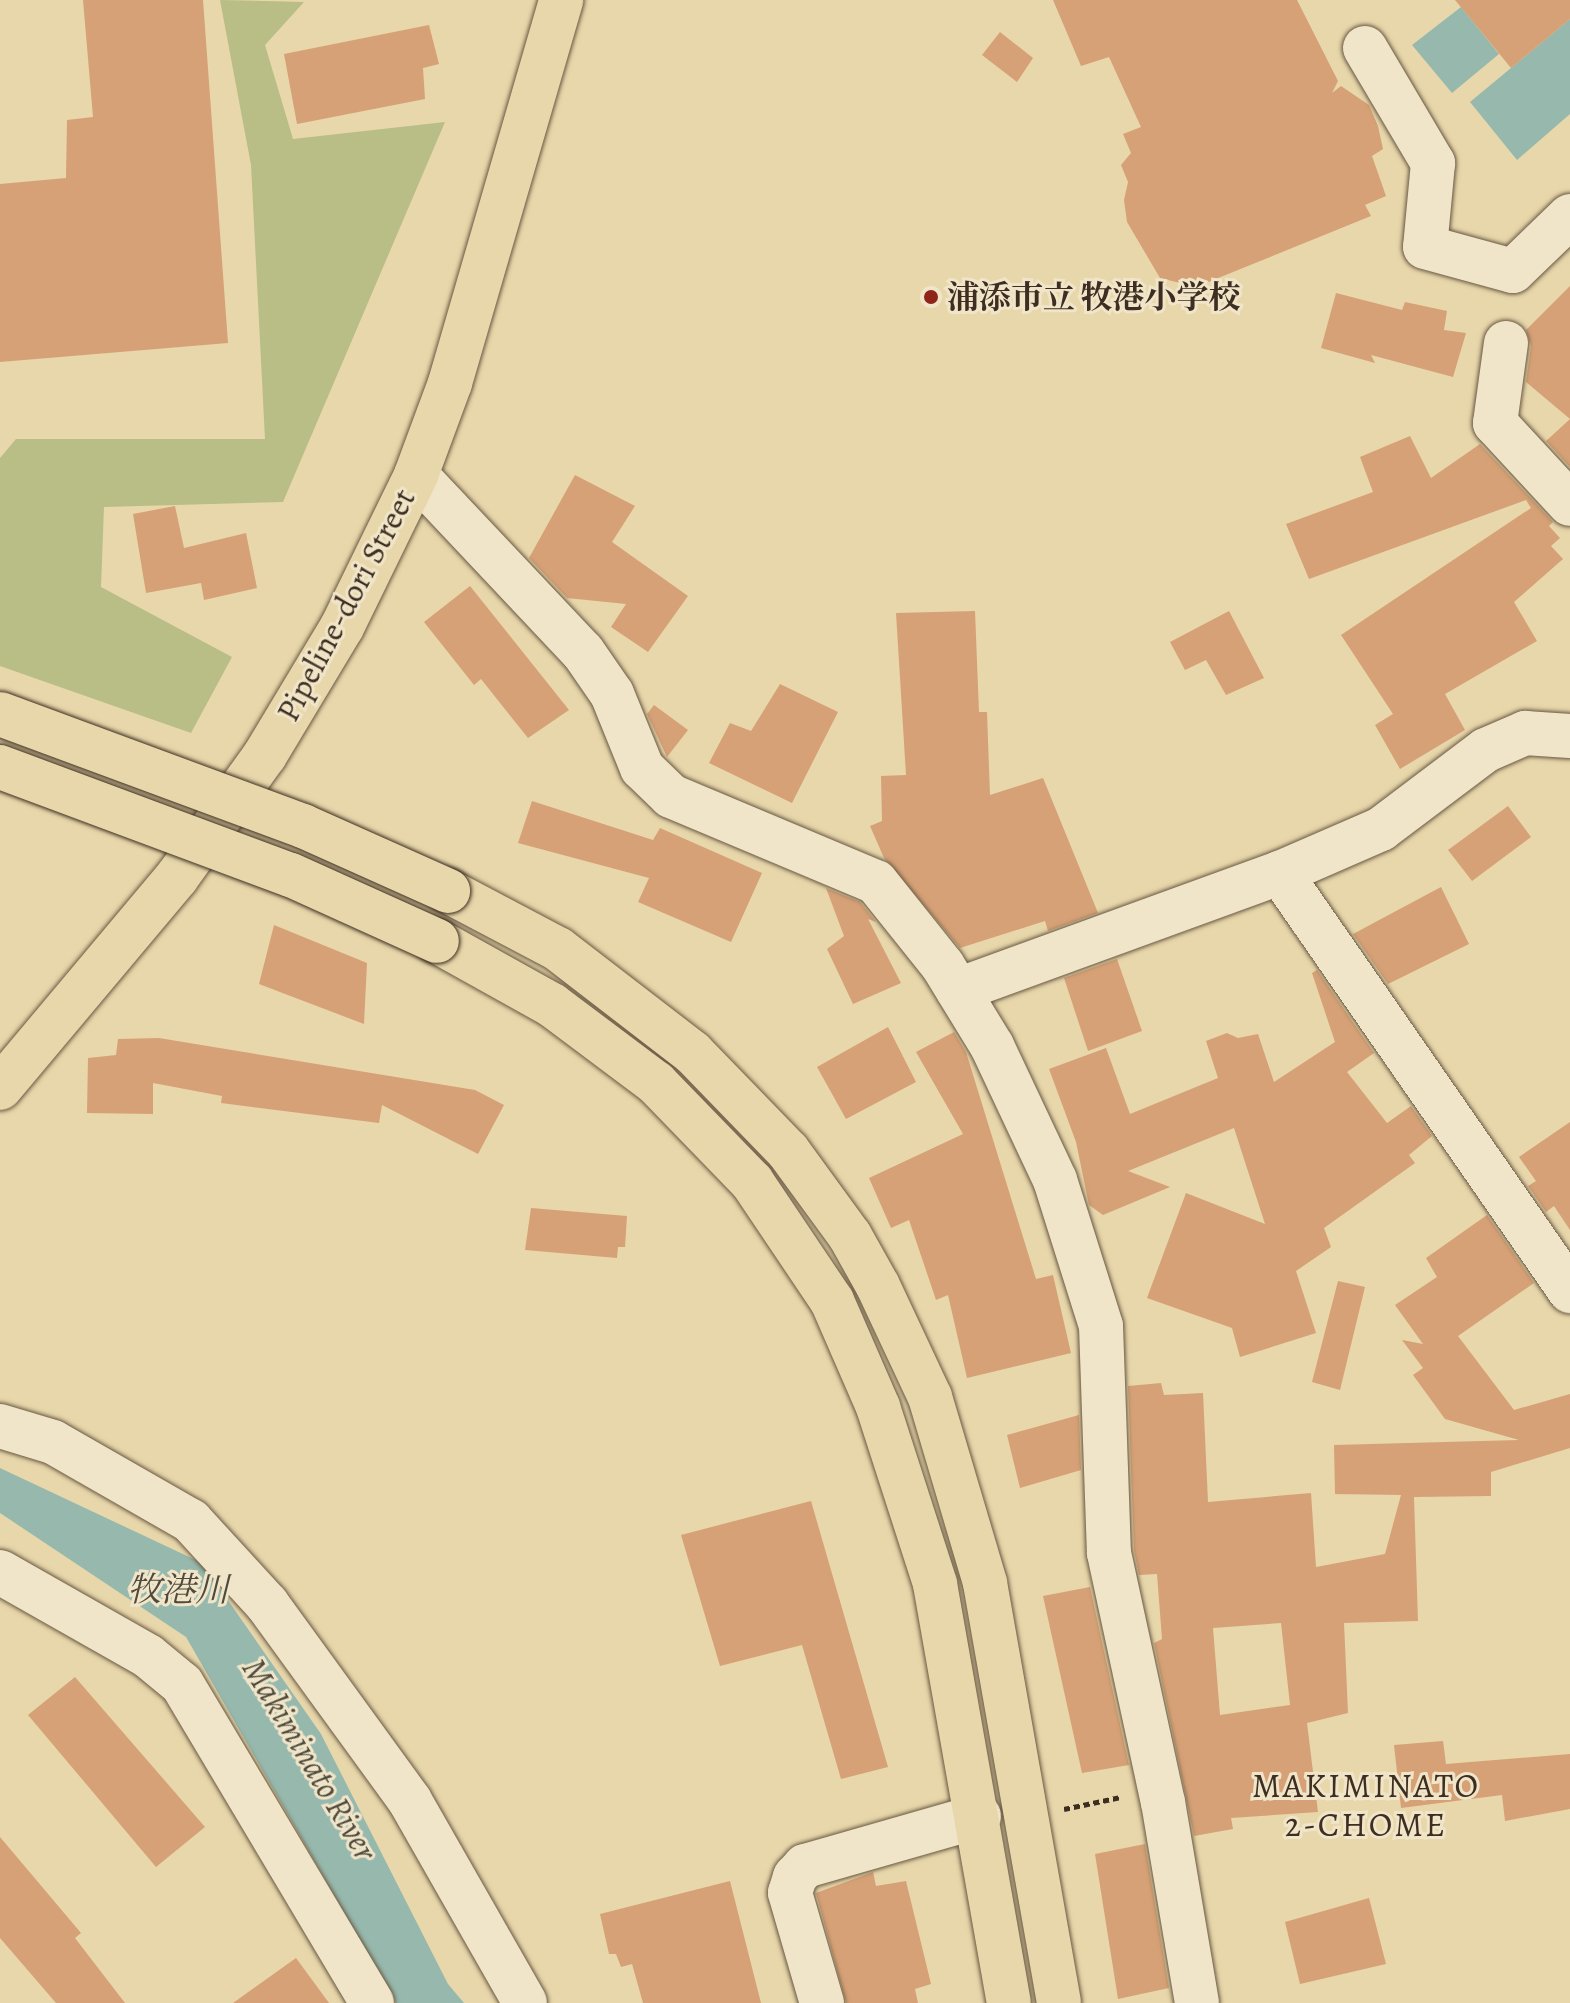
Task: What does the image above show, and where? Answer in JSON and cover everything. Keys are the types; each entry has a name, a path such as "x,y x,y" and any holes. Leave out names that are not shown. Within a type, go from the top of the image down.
{"main road":[{"name":"Pipeline-dori Street","path":"0,1088 177,877 265,755 342,627 416,475 454,368 561,0"},
{"path":"0,714 303,826 448,891 558,949 693,1053 788,1151 850,1236 904,1338 951,1460 1000,1651 1059,2003"},
{"path":"0,767 291,875 437,941 552,1005 656,1083 752,1182 806,1257 853,1347 918,1526 951,1659 1009,2003"}],"street":[{"path":"1365,48 1433,163 1425,247 1513,271 1570,216"},
{"path":"1506,343 1495,423 1570,504"},
{"path":"416,475 583,652 612,694 642,768 671,796 876,882 958,990 992,1046 1055,1180 1101,1326 1109,1553 1160,1789 1197,2003"},
{"path":"958,990 1280,873 1381,829 1486,750 1525,733 1570,736"},
{"path":"1280,873 1570,1291"},
{"path":"0,1426 53,1442 191,1521 267,1604 410,1801 525,2003"},
{"path":"0,1572 148,1656 182,1684 372,2003"},
{"path":"822,2003 790,1893 795,1877 805,1866 979,1816"}],"path":[{"path":"1028,1817 1160,1789"}],"green space":[{"path":"220,0 304,2 265,45 293,139 445,122 283,502 104,507 101,587 232,657 191,733 0,666 0,458 16,439 265,439 251,165"}],"water":[{"path":"1461,7 1499,54 1452,93 1412,45"},
{"path":"1570,19 1570,114 1517,160 1470,102"},
{"name":"牧港川","path":"0,1468 202,1563 321,1734 448,1984 464,2003 396,2003 186,1637 0,1513"}],"building":[{"path":"83,0 203,0 228,343 0,362 0,184 66,178 67,120 93,117"},
{"path":"1053,0 1297,0 1338,81 1332,93 1341,86 1369,105 1383,149 1372,156 1386,196 1365,205 1371,216 1196,287 1160,278 1127,222 1124,200 1128,182 1121,165 1131,153 1123,134 1141,127 1109,57 1081,66"},
{"path":"1455,0 1570,0 1570,19 1511,68"},
{"path":"429,25 439,64 423,68 425,99 297,124 284,54"},
{"path":"1000,32 1033,58 1017,82 982,55"},
{"path":"1570,286 1570,419 1526,382 1531,346 1526,330"},
{"path":"1336,293 1402,310 1405,302 1447,311 1444,330 1466,333 1453,377 1371,355 1375,363 1321,348"},
{"path":"1570,419 1570,467 1546,441"},
{"path":"1410,436 1431,478 1480,444 1553,522 1549,526 1560,538 1551,546 1563,559 1514,602 1537,641 1445,694 1465,730 1400,769 1375,725 1393,714 1341,635 1531,508 1526,500 1309,579 1286,524 1373,492 1360,457"},
{"path":"575,475 635,506 612,542 688,596 648,652 611,627 626,604 567,598 529,558"},
{"path":"175,506 184,548 246,533 257,588 204,600 201,583 146,593 133,514"},
{"path":"470,586 569,710 528,738 481,679 474,685 424,622"},
{"path":"975,611 979,712 987,712 990,795 1043,778 1098,913 1048,931 1045,921 960,948 884,858 870,826 882,821 881,776 906,775 896,613"},
{"path":"1229,611 1264,678 1226,695 1206,660 1185,670 1170,642"},
{"path":"780,684 838,712 792,803 709,763 730,723 751,731"},
{"path":"654,705 688,730 667,757 647,714"},
{"path":"532,801 653,840 660,828 762,873 731,942 638,902 649,878 518,843"},
{"path":"1508,806 1531,837 1472,881 1448,850"},
{"path":"1441,887 1469,944 1388,984 1353,934"},
{"path":"826,888 860,902 876,922 868,919 901,983 853,1004 827,949 844,936"},
{"path":"274,925 367,963 364,1024 259,984"},
{"path":"1117,959 1142,1031 1088,1051 1064,978"},
{"path":"1317,970 1374,1053 1347,1072 1387,1123 1411,1106 1432,1136 1409,1155 1415,1163 1324,1228 1331,1247 1296,1271 1316,1333 1240,1357 1232,1328 1147,1298 1186,1193 1265,1224 1234,1128 1128,1171 1170,1187 1103,1215 1089,1205 1076,1142 1049,1069 1106,1048 1130,1114 1218,1078 1206,1041 1227,1033 1238,1038 1258,1034 1274,1082 1335,1042 1312,973"},
{"path":"888,1027 916,1082 846,1119 817,1067"},
{"path":"954,1032 966,1052 1036,1279 1053,1275 1071,1353 967,1378 948,1295 936,1300 909,1220 891,1228 869,1178 963,1134 916,1052"},
{"path":"159,1038 475,1090 504,1105 478,1154 382,1105 379,1123 221,1103 222,1096 153,1083 153,1114 87,1113 88,1058 116,1055 118,1039"},
{"path":"1570,1122 1570,1230 1554,1206 1546,1212 1528,1186 1536,1181 1519,1157"},
{"path":"531,1208 627,1216 625,1247 618,1247 617,1258 525,1250"},
{"path":"1487,1215 1534,1283 1458,1336 1514,1410 1570,1394 1570,1448 1491,1472 1491,1496 1414,1497 1418,1621 1344,1623 1348,1713 1307,1723 1318,1812 1231,1818 1233,1829 1194,1836 1154,1643 1162,1639 1157,1574 1139,1575 1134,1550 1128,1386 1161,1383 1164,1395 1203,1393 1208,1502 1311,1493 1316,1567 1385,1554 1401,1495 1335,1494 1334,1445 1519,1440 1445,1419 1413,1375 1423,1368 1402,1340 1423,1344 1395,1305 1437,1277 1426,1258","holes":["1281,1623 1290,1705 1220,1715 1213,1628"]},
{"path":"1338,1281 1365,1287 1340,1390 1312,1382"},
{"path":"1079,1415 1081,1470 1020,1488 1007,1435"},
{"path":"811,1501 888,1767 841,1779 802,1645 720,1666 681,1535"},
{"path":"1090,1587 1129,1765 1082,1773 1043,1596"},
{"path":"75,1677 205,1827 156,1867 28,1715"},
{"path":"1443,1741 1446,1764 1570,1754 1570,1809 1505,1821 1502,1795 1401,1808 1394,1745"},
{"path":"0,1837 81,1933 75,1938 125,2003 56,2003 0,1938"},
{"path":"1145,1844 1169,1988 1118,1999 1095,1854"},
{"path":"873,1872 876,1886 906,1881 931,1984 915,1989 918,2003 846,2003 816,1893"},
{"path":"730,1881 761,2003 643,2003 632,1964 621,1967 616,1954 609,1954 600,1914"},
{"path":"1369,1898 1386,1964 1300,1984 1285,1922"},
{"path":"296,1958 329,2003 233,2003"}],"place":[{"name":"浦添市立 牧港小学校","path":"931,297"}],"district":[{"name":"MAKIMINATO 2-CHOME","path":"1366,1804"}],"water label":[{"name":"Makiminato River","path":"310,1759"}]}
